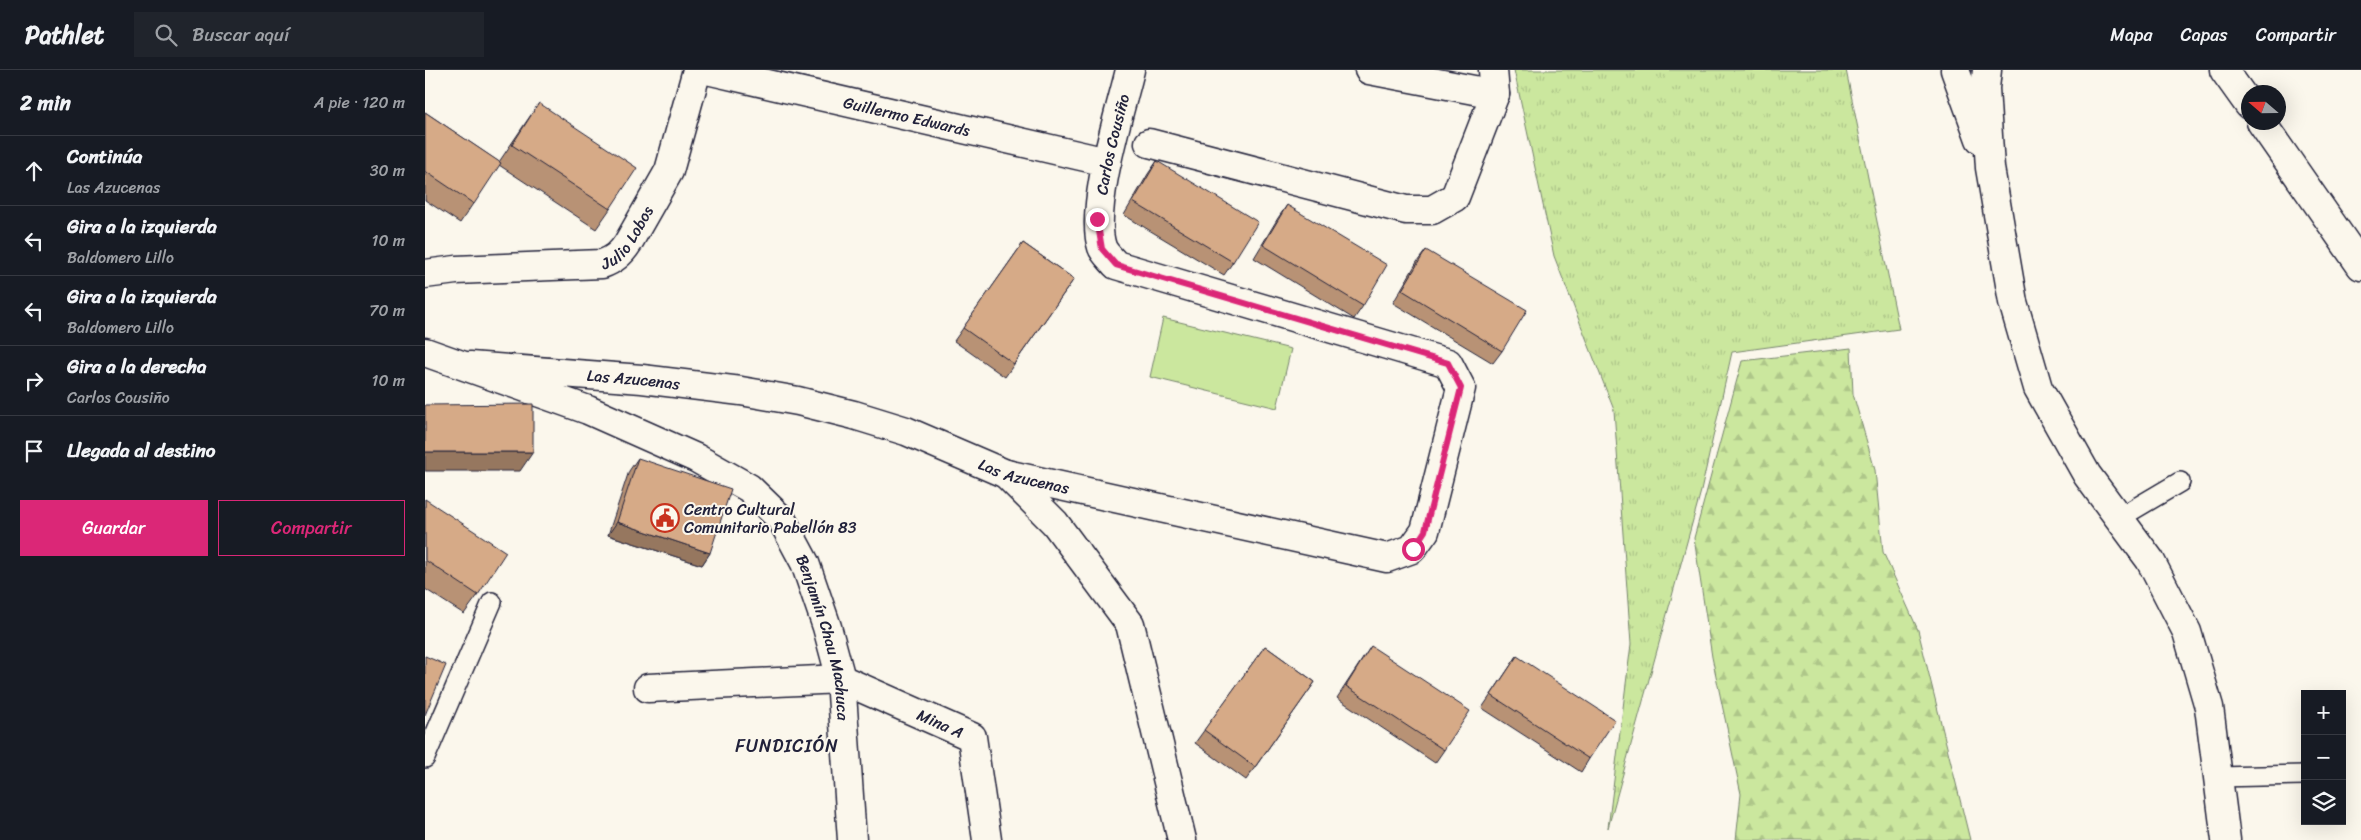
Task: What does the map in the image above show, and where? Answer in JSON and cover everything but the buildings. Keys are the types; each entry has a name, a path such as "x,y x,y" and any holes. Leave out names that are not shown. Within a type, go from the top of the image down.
{"street":[{"name":"Julio Lobos","path":"425,274 456,270 602,264 612,260 625,248 669,170 697,70"},
{"name":"Guillermo Edwards","path":"707,70 1107,162"},
{"name":"Carlos Cousiño","path":"1130,70 1107,162 1097,219 1102,249 1116,265 1448,363 1461,388"},
{"path":"1149,143 1406,210 1432,210 1455,197 1494,82 1369,70"},
{"path":"1955,70 1990,168"},
{"path":"1987,70 1985,88 1990,168 2013,302 2038,388 2087,475 2150,560 2187,632 2209,707 2226,840"},
{"path":"2224,70 2241,94"},
{"path":"2267,130 2361,266"},
{"path":"425,352 470,366"},
{"name":"Las Azucenas","path":"470,366 642,379 741,391 798,401 906,431 1005,474 1387,558 1413,549 1425,531 1461,388"},
{"name":"Benjamín Chau Machuca","path":"470,366 588,410 696,458 749,488 782,520 805,562 827,627 841,679 852,840"},
{"path":"1005,474 1055,523 1130,624 1182,840"},
{"path":"648,688 841,679"},
{"name":"Mina A","path":"841,679 972,737 987,840"}],"lane":[{"path":"2119,518 2180,482"},
{"path":"425,758 492,602"},
{"path":"2218,777 2301,775"}],"green space":[{"path":"1514,70 1846,70 1899,329 1732,352 1701,491 1608,828 1631,644 1614,410 1554,256"},
{"path":"1163,318 1291,349 1277,408 1150,377"},
{"path":"1851,348 1853,394 1875,470 1883,552 1918,630 1970,840 1736,840 1741,794 1712,657 1694,538 1742,361"}],"place":[{"name":"Centro Cultural Comunitario Pabellón 83","path":"665,518"}],"district":[{"name":"FUNDICIÓN","path":"787,746"}],"route":[{"path":"1097,219 1102,249 1116,265 1417,352 1448,363 1461,388 1425,531 1413,549"}]}
